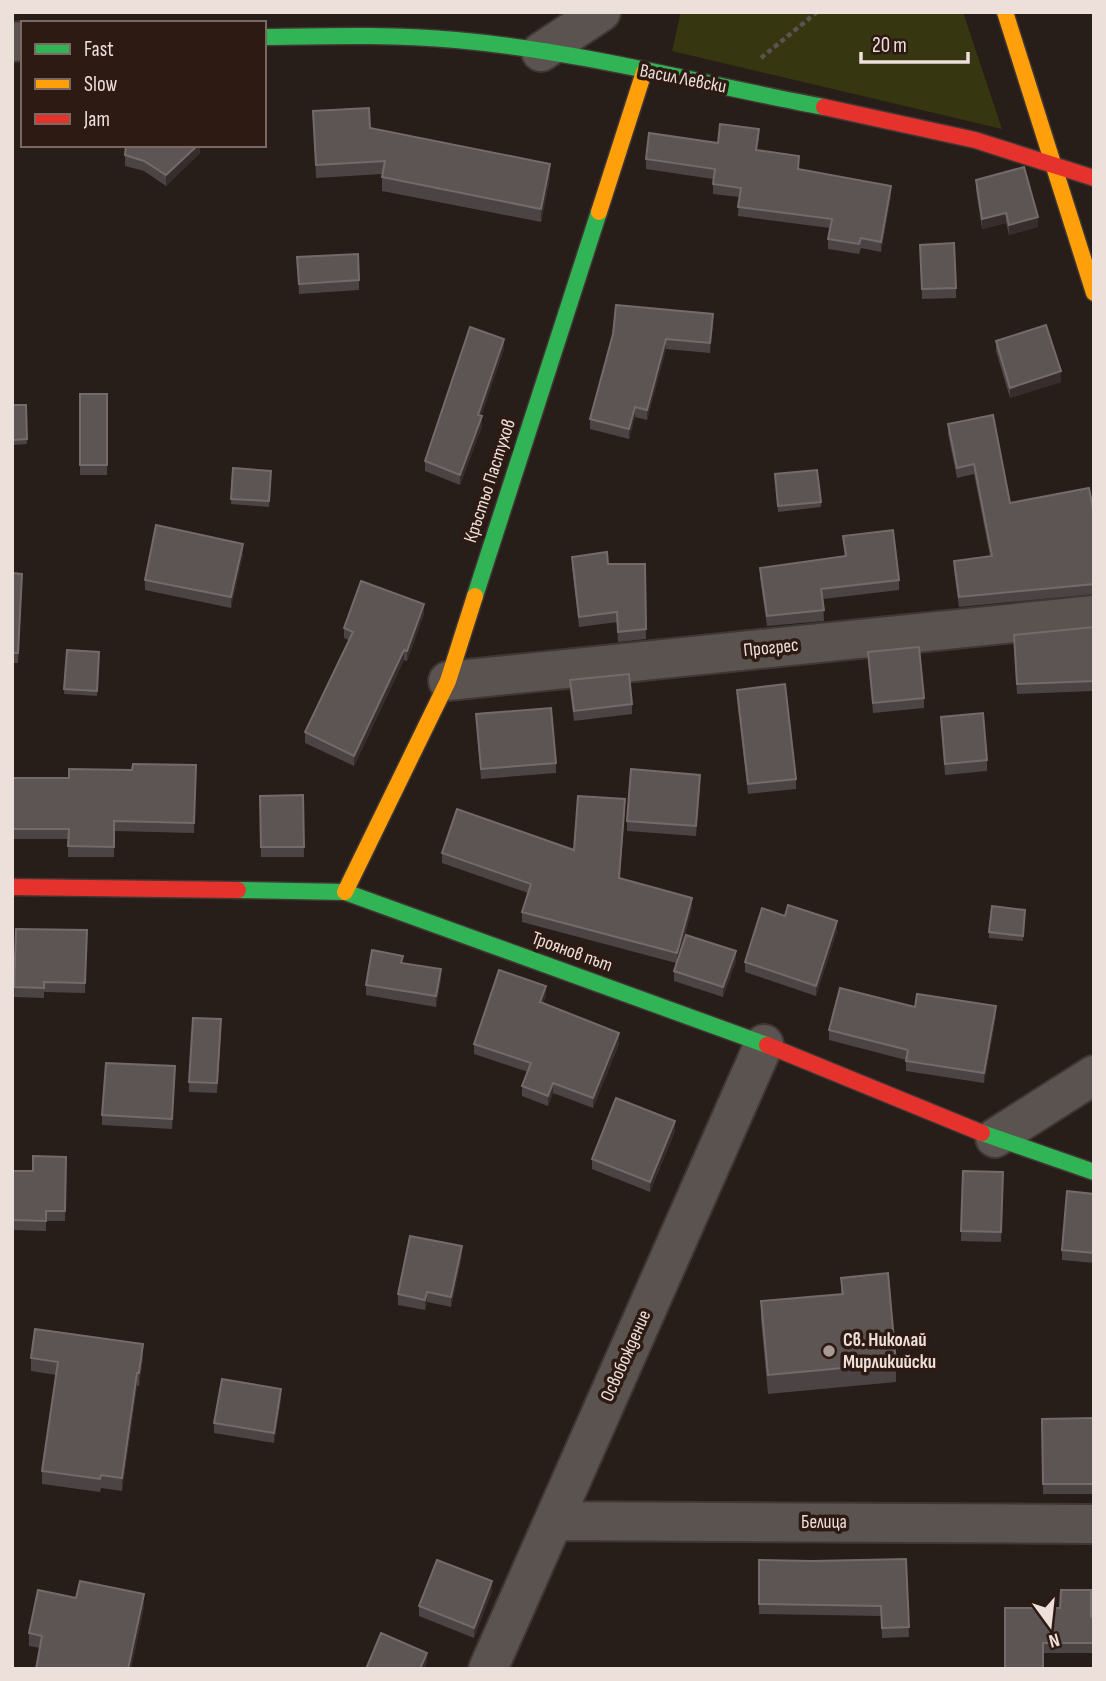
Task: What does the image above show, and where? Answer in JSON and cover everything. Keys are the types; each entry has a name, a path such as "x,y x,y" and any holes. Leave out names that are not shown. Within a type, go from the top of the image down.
{"street":[{"path":"541,52 601,12"},
{"path":"1005,12 1094,293"},
{"name":"Васил Левски","path":"266,37 368,24 541,52 925,127 1054,162 1094,178"},
{"name":"Кръстьо Пастухов","path":"345,892 448,681 644,72"},
{"name":"Прогрес","path":"448,681 1094,615"},
{"name":"Троянов път","path":"12,887 345,892 764,1044 995,1138 1094,1172"},
{"name":"Освобождение","path":"488,1669 764,1044"},
{"path":"995,1138 1094,1074"},
{"name":"Белица","path":"554,1521 1094,1524"}],"path":[{"path":"738,90 762,57 817,12"}],"shaded area":[{"path":"681,12 963,12 1002,129 672,51"}],"building":[{"path":"369,108 370,128 550,164 541,209 382,177 385,161 316,165 313,111"},
{"path":"720,124 759,129 756,150 799,156 798,169 891,186 881,242 861,238 859,244 828,239 832,219 738,207 741,188 713,184 715,169 646,159 649,133 718,143"},
{"path":"126,147 196,147 166,175 144,161 125,155"},
{"path":"1024,167 1038,217 1009,225 1006,213 982,219 976,180"},
{"path":"954,243 956,288 922,289 920,245"},
{"path":"358,254 359,280 299,284 297,257"},
{"path":"616,305 713,314 710,343 666,339 647,410 635,407 629,429 590,419 613,334"},
{"path":"1046,325 1061,371 1010,388 996,341"},
{"path":"470,327 504,339 478,415 482,416 460,475 425,461"},
{"path":"80,394 107,394 107,465 80,465"},
{"path":"12,405 26,405 27,439 12,440"},
{"path":"993,415 1010,503 1089,488 1094,514 1094,584 959,597 954,561 992,556 974,464 957,468 948,424"},
{"path":"233,468 271,471 269,501 231,499"},
{"path":"817,470 821,502 778,506 775,474"},
{"path":"156,525 243,544 231,597 145,580"},
{"path":"893,530 899,580 821,589 824,610 767,616 760,568 846,556 843,536"},
{"path":"607,552 608,564 645,564 646,629 618,632 617,612 579,617 572,557"},
{"path":"12,573 22,574 18,653 12,653"},
{"path":"361,581 424,604 407,651 404,650 354,756 305,732 353,632 344,628"},
{"path":"1094,627 1094,681 1017,684 1014,635"},
{"path":"919,647 924,698 873,703 868,652"},
{"path":"67,650 99,652 97,691 64,689"},
{"path":"629,674 632,704 574,711 570,680"},
{"path":"785,684 796,779 748,784 737,690"},
{"path":"551,708 556,763 481,769 476,714"},
{"path":"983,713 987,760 945,764 941,717"},
{"path":"133,764 196,765 194,823 114,821 114,847 68,846 69,829 12,829 12,778 69,778 69,769 132,770"},
{"path":"631,769 700,775 696,826 627,821"},
{"path":"303,795 304,847 261,847 260,796"},
{"path":"578,796 625,799 619,878 692,898 677,953 522,912 531,884 442,853 457,809 574,850"},
{"path":"788,905 837,921 816,986 745,962 762,908 785,916"},
{"path":"992,906 1025,910 1023,936 989,932"},
{"path":"16,929 87,930 85,983 44,982 44,988 14,987"},
{"path":"686,935 736,951 723,987 674,971"},
{"path":"372,950 403,956 401,963 441,969 436,996 366,985"},
{"path":"499,970 546,986 540,1002 619,1033 593,1098 553,1083 548,1096 522,1086 531,1063 474,1044"},
{"path":"840,988 915,1007 917,994 996,1006 984,1073 906,1061 908,1050 829,1030"},
{"path":"193,1018 221,1019 217,1083 189,1082"},
{"path":"106,1063 175,1066 172,1119 102,1115"},
{"path":"616,1098 675,1121 650,1182 592,1159"},
{"path":"33,1156 66,1157 65,1211 46,1211 46,1221 13,1220 13,1171 33,1171"},
{"path":"963,1171 1003,1172 1001,1232 961,1231"},
{"path":"1067,1191 1094,1194 1094,1253 1062,1250"},
{"path":"410,1236 462,1246 451,1297 427,1292 425,1300 398,1294"},
{"name":"Св. Николай Мирликийски","path":"888,1273 896,1363 768,1375 761,1301 843,1294 841,1278"},
{"path":"35,1329 143,1344 122,1478 101,1475 100,1479 42,1471 58,1362 31,1358"},
{"path":"222,1379 281,1389 274,1433 214,1423"},
{"path":"1094,1418 1094,1484 1043,1484 1042,1419"},
{"path":"906,1559 909,1627 882,1628 881,1606 759,1604 759,1560"},
{"path":"437,1560 492,1581 474,1628 419,1606"},
{"path":"80,1581 144,1594 128,1669 36,1669 42,1636 29,1633 38,1590 76,1598"},
{"path":"1061,1590 1091,1590 1094,1643 1043,1643 1043,1669 1005,1669 1005,1608 1060,1608"},
{"path":"381,1633 427,1653 420,1669 366,1669"}],"traffic: fast":[{"path":"266,37 408,37 502,45 595,60 824,107"},
{"path":"475,596 599,212"},
{"path":"238,890 345,892 767,1045"},
{"path":"982,1133 1094,1172"}],"traffic: slow":[{"path":"1005,12 1094,293"},
{"path":"599,212 644,72"},
{"path":"345,892 448,681 475,596"}],"traffic: jam":[{"path":"824,107 975,140 1094,178"},
{"path":"12,887 238,890"},
{"path":"767,1045 982,1133"}],"place":[{"name":"Св. Николай Мирликийски","path":"829,1351"}]}
